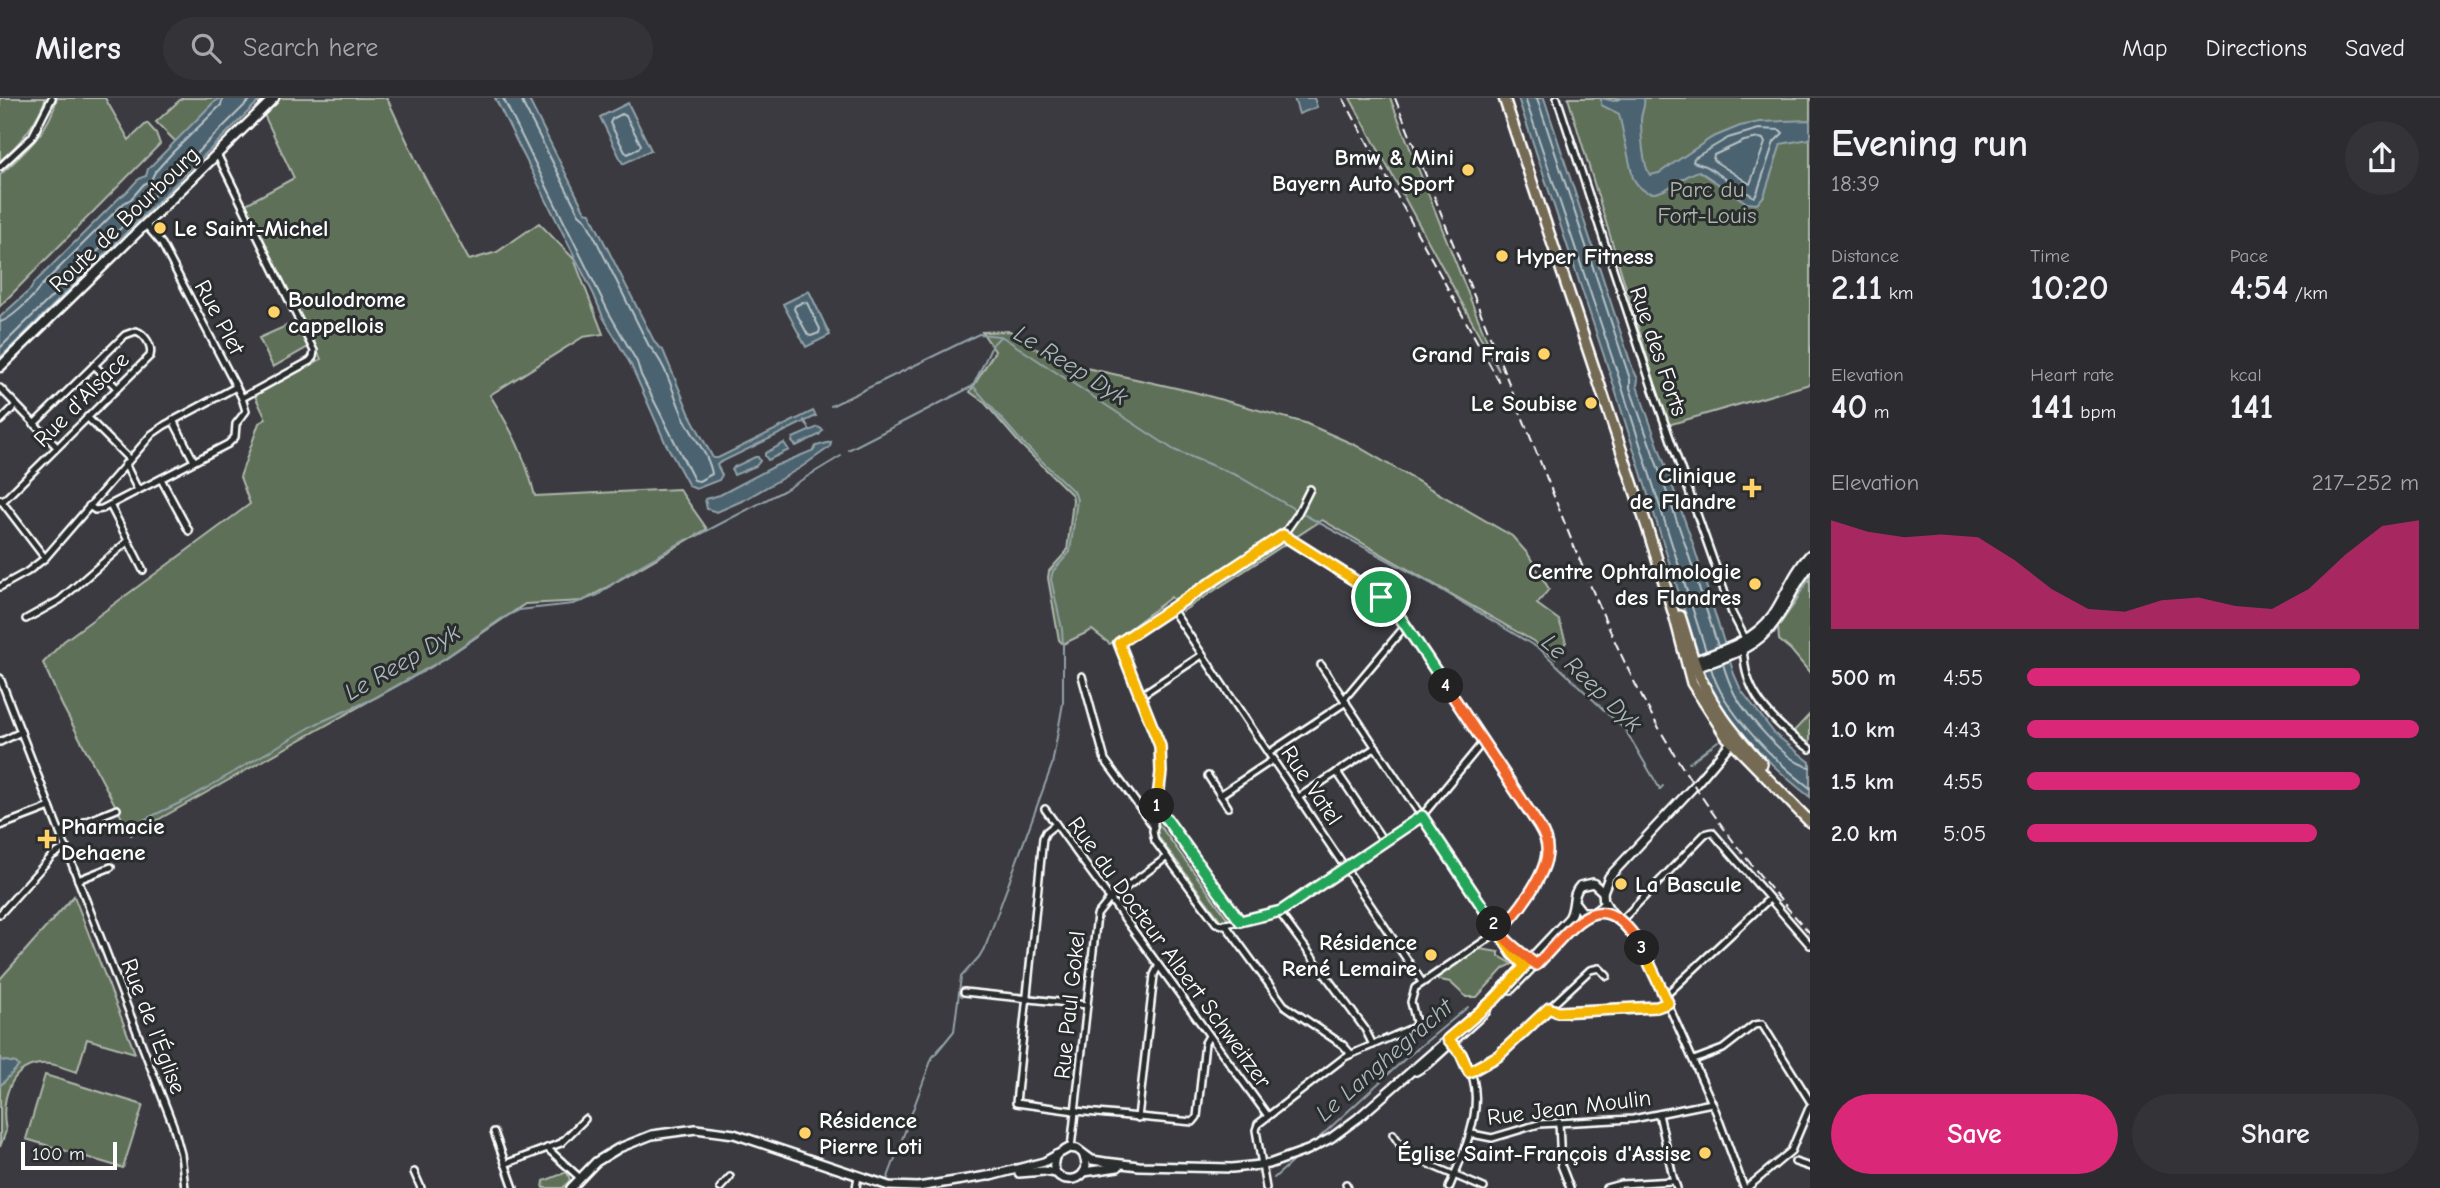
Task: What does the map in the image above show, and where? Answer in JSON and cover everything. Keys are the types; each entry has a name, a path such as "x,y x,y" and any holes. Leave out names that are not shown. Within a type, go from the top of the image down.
{"main road":[{"name":"Route de Bourbourg","path":"0,367 274,98"},
{"path":"1504,98 1672,608 1694,664 1701,699 1810,822"},
{"path":"1744,644 1770,618 1810,555"},
{"path":"1694,664 1764,635 1774,624 1810,565"},
{"path":"1736,740 1810,817"}],"street":[{"path":"0,167 32,136 52,98"},
{"name":"Rue des Forts","path":"1557,98 1664,422 1744,644 1747,676 1758,699 1783,728 1810,749"},
{"path":"89,506 98,510 110,505 229,443 235,436 235,429 246,410 242,398 313,357 314,351 217,154"},
{"name":"Rue Plet","path":"145,224 167,255 242,398"},
{"name":"Rue d'Alsace","path":"1,500 149,357 150,350 143,335 138,331 131,331 94,365"},
{"path":"34,424 94,365 117,388"},
{"path":"0,587 45,558 152,434 236,387"},
{"path":"0,388 57,447"},
{"path":"0,421 16,405"},
{"path":"87,416 127,461 138,490"},
{"path":"173,420 194,461"},
{"path":"161,479 188,531"},
{"path":"1310,489 1283,535 1119,643 1160,748 1161,772 1154,839 1214,921 1219,924 1279,912 1422,816 1483,742"},
{"path":"1,500 45,558"},
{"path":"110,505 143,570"},
{"path":"1266,1188 1256,1129 1259,1122 1351,1054 1415,1026 1411,999 1414,990 1499,931 1518,911 1544,865 1547,848 1541,830 1406,625 1385,599 1283,535"},
{"path":"26,619 60,600 128,541"},
{"name":"Rue Vatel","path":"1171,608 1422,982"},
{"path":"1269,752 1345,701 1406,625"},
{"path":"1140,696 1202,655"},
{"path":"1321,665 1506,943 1518,949 1530,965"},
{"path":"1082,676 1104,756 1154,827"},
{"name":"Rue de l'Église","path":"0,678 173,1125 183,1160 185,1188"},
{"path":"0,742 21,732"},
{"path":"1592,883 1602,878 1632,850 1736,740"},
{"path":"1299,797 1376,747"},
{"path":"1220,795 1274,759"},
{"path":"1337,772 1384,842"},
{"path":"1208,776 1228,807"},
{"path":"0,826 50,807"},
{"path":"1157,807 1240,921"},
{"path":"60,832 117,809"},
{"name":"Rue du Docteur Albert Schweitzer","path":"1045,809 1268,1116"},
{"path":"1056,824 1044,835 1016,1103 1138,1118 1189,1123 1195,1121 1205,1041 1209,1036"},
{"path":"1621,922 1710,832 1716,835 1810,945"},
{"path":"0,914 52,856 66,848"},
{"path":"571,1188 599,1160 624,1145 652,1135 696,1129 734,1134 885,1186 909,1188 1042,1171 1069,1180 1098,1168 1232,1168 1262,1165 1302,1153 1331,1138 1404,1080 1450,1041 1579,919 1602,906 1609,877 1632,850"},
{"name":"Rue Paul Gokel","path":"1071,1147 1096,918 1109,900 1167,857"},
{"path":"78,880 111,867"},
{"path":"1530,965 1567,920 1574,903 1574,895 1585,883 1599,886 1609,908 1621,922"},
{"path":"1549,1008 1558,1012 1657,1007 1769,899"},
{"path":"1574,903 1579,910 1610,915 1621,922 1641,946 1694,1059 1745,1188 1788,1154 1796,1143 1810,1106"},
{"path":"1279,912 1365,1029 1373,1045"},
{"path":"1226,924 1284,1005 1343,1045 1351,1054"},
{"path":"1138,1118 1154,975 1158,967"},
{"path":"1469,1072 1498,1056 1591,969 1600,968 1608,976"},
{"path":"964,992 1087,1005"},
{"path":"1694,1059 1720,1050 1752,1026 1762,1024 1810,1101"},
{"path":"1449,1188 1472,1134 1476,1104 1469,1072 1450,1041"},
{"name":"Rue Jean Moulin","path":"1472,1134 1492,1138 1528,1127 1559,1122 1626,1120 1712,1103"},
{"path":"1660,1114 1677,1188"},
{"path":"505,1164 563,1142 585,1119"},
{"path":"1559,1122 1561,1165 1570,1188"},
{"path":"494,1132 514,1188"},
{"path":"1393,1134 1409,1156 1484,1188"},
{"path":"990,1176 1037,1164 1071,1147 1098,1161 1139,1166"},
{"path":"547,1148 580,1178"},
{"path":"1056,1154 1053,1163 1063,1187"},
{"path":"1083,1154 1086,1163 1084,1172"},
{"path":"1795,1163 1810,1167"},
{"path":"414,1172 421,1188"},
{"path":"856,1188 858,1176"},
{"path":"720,1188 730,1177"},
{"path":"1073,1188 1077,1178"},
{"path":"1606,1188 1621,1184 1674,1181"}],"green space":[{"path":"0,98 46,98 27,132 0,161"},
{"path":"57,98 105,98 129,140 147,123 156,133 160,144 0,306 0,175 42,131"},
{"path":"182,98 221,98 176,142 156,122"},
{"path":"262,98 387,98 418,165 469,260 497,252 539,223 574,259 603,334 583,337 490,395 517,444 535,496 679,489 707,529 583,601 525,604 444,659 131,835 62,705 43,663 64,641 250,504 240,477 259,423 266,419 255,396 321,359 246,204 294,178 258,102"},
{"path":"1350,98 1390,98 1499,371"},
{"name":"Parc du Fort-Louis","path":"1568,98 1810,98 1810,384 1668,425"},
{"path":"295,322 308,347 273,367 259,338"},
{"path":"1010,331 1055,361 1194,392 1305,423 1355,445 1512,536 1528,554 1549,589 1537,604 1559,620 1566,642 1555,658 1533,641 1322,520 1183,611 1171,597 1110,644 1092,630 1063,644 1059,640 1048,578 1049,571 1067,551 1072,495 1020,444 984,402 970,392 995,351 982,332"},
{"path":"1810,575 1810,673 1779,640 1778,627"},
{"path":"1810,714 1810,746 1792,733"},
{"path":"1158,823 1228,919 1221,921 1157,835"},
{"path":"74,896 135,1053 87,1039 77,1072 50,1064 25,1069 17,1075 7,1095 6,1131 0,1147 0,979"},
{"path":"1480,949 1499,952 1499,956 1513,964 1504,968 1477,997 1466,997 1450,982 1435,979 1455,963"},
{"path":"45,1075 143,1105 123,1168 26,1139"},
{"path":"567,1172 570,1180 563,1188 543,1188 544,1181"}],"water":[{"path":"221,98 262,98 0,358 0,317 31,289 138,179 146,176 148,169"},
{"path":"495,98 528,98 585,212 590,213 655,343 663,350 690,415 713,458 718,458 813,411 816,416 719,463 717,465 722,475 719,480 696,489 689,486 665,442 631,365 603,317"},
{"path":"1294,98 1314,98 1317,107 1299,114"},
{"path":"1518,98 1544,98 1734,674 1741,690 1775,734 1810,762 1810,797 1750,742 1725,711 1705,676 1611,377"},
{"path":"1601,98 1614,101 1622,98 1644,98 1642,141 1650,175 1659,173 1711,138 1740,126 1760,122 1810,120 1810,139 1781,144 1764,196 1757,204 1747,203 1699,171 1665,190 1649,193 1633,178 1619,114 1601,105"},
{"path":"628,103 651,150 623,164 600,117"},
{"path":"809,291 830,335 806,347 783,304"},
{"path":"818,427 823,430 819,435 796,446 792,442 793,438"},
{"path":"831,442 830,447 800,468 744,500 717,512 707,509 705,499 720,495 775,466 814,450 816,446"},
{"path":"784,443 789,450 768,460 765,453"},
{"path":"755,457 760,461 756,466 734,475 734,467"},
{"path":"0,1060 19,1066 0,1086"}],"waterway":[{"name":"Le Reep Dyk","path":"831,406 979,334 999,336"},
{"name":"Le Reep Dyk","path":"848,450 973,386 993,344 1001,336 1174,450 1238,476 1296,510"},
{"path":"869,1174 887,1180 932,1058 954,1031 961,977 986,945 1052,765 1063,703 1062,629 1051,579 1053,571 1070,552 1077,500 1075,493 1022,442 973,386"},
{"path":"804,420 810,430"},
{"name":"Le Reep Dyk","path":"697,536 785,490 841,456"},
{"name":"Le Reep Dyk","path":"1303,514 1430,583 1541,650 1626,731 1660,789"},
{"name":"Le Reep Dyk","path":"135,824 186,800 316,724 375,698 433,666 501,619 519,610 573,604 598,595 629,572 687,539"},
{"path":"1774,633 1810,578"},
{"name":"Le Langhegracht","path":"1689,763 1718,741"},
{"name":"Le Langhegracht","path":"1659,790 1663,786"},
{"name":"Le Langhegracht","path":"1320,1137 1406,1058 1468,1007"},
{"name":"Le Langhegracht","path":"1274,1178 1292,1162"}],"railway":[{"path":"1343,98 1501,385"},
{"path":"1395,98 1573,544 1633,680 1660,731 1698,792 1740,851 1810,933"}],"place":[{"name":"Bmw & Mini Bayern Auto Sport","path":"1468,170"},
{"name":"Le Saint-Michel","path":"160,228"},
{"name":"Hyper Fitness","path":"1502,256"},
{"name":"Boulodrome cappellois","path":"274,312"},
{"name":"Grand Frais","path":"1544,354"},
{"name":"Le Soubise","path":"1591,403"},
{"name":"Clinique de Flandre","path":"1752,488"},
{"name":"Centre Ophtalmologie des Flandres","path":"1755,584"},
{"name":"Pharmacie Dehaene","path":"47,839"},
{"name":"La Bascule","path":"1621,884"},
{"name":"Résidence René Lemaire","path":"1431,955"},
{"name":"Résidence Pierre Loti","path":"805,1133"},
{"name":"Église Saint-François d'Assise","path":"1705,1153"}],"route":[{"path":"1283,535 1381,597 1391,605 1406,625 1546,840 1547,855 1543,869 1518,911 1499,931 1506,943 1518,949 1536,965 1581,918 1603,912 1628,928 1635,937 1668,1003 1657,1007 1558,1012 1549,1008 1498,1056 1469,1072 1461,1054 1448,1039 1495,999 1525,966 1511,951 1422,816 1281,911 1240,921 1157,807 1161,772 1160,746 1119,643 1283,535"}]}
